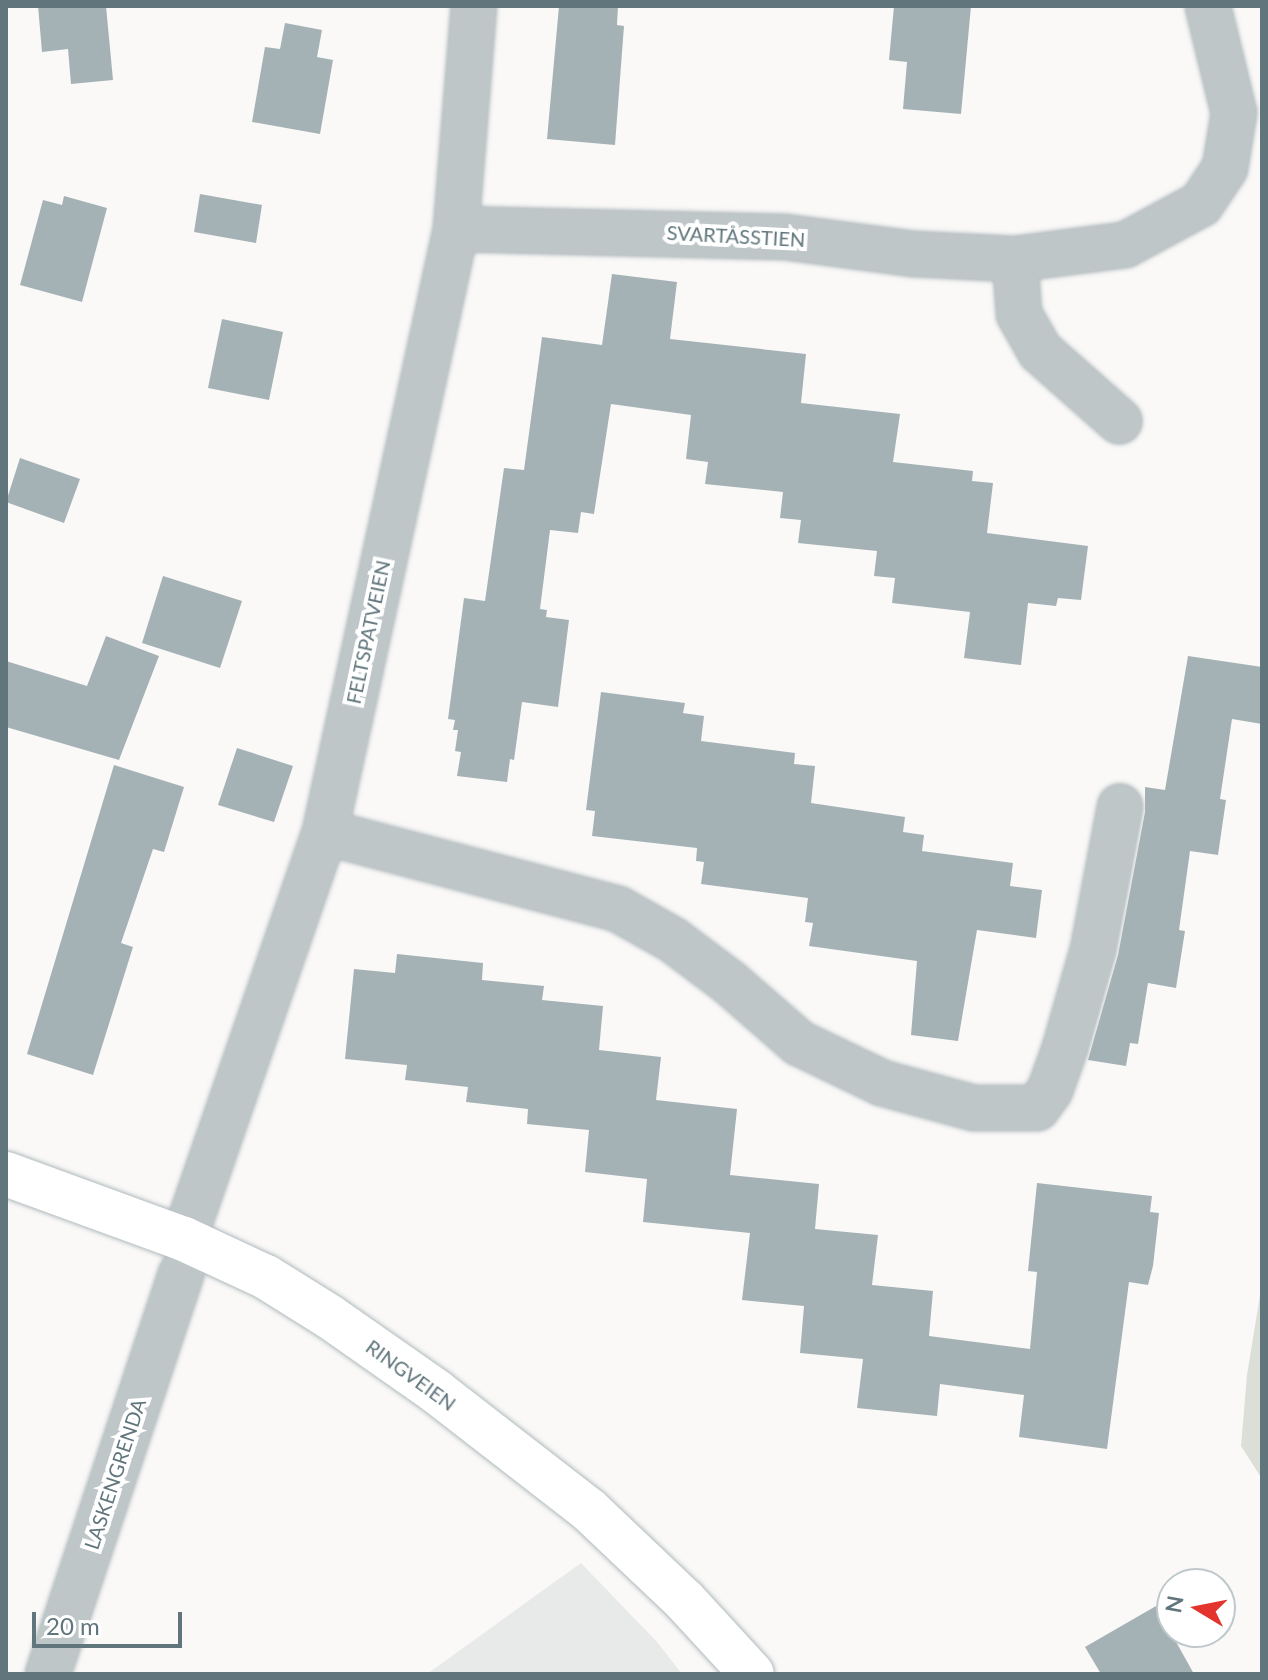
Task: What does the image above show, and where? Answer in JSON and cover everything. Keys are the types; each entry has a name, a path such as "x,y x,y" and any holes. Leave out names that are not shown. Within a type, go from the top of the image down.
{"main road":[{"name":"RINGVEIEN","path":"6,1174 183,1256 266,1277 437,1392 588,1509 684,1600 752,1674"}],"street":[{"name":"FELTSPATVEIEN","path":"183,1256 325,832 456,229 474,6"},
{"name":"SVARTÅSSTIEN","path":"456,229 785,237 914,254 1015,259 1125,245 1201,204 1225,168 1234,113 1208,6"},
{"path":"1015,259 1019,314 1040,351 1119,421"},
{"path":"325,832 618,909 673,940 799,1043 882,1083 974,1108 1037,1108 1050,1090 1060,1062 1093,950 1120,807"},
{"name":"LASKENGRENDA","path":"48,1674 183,1256"}],"shaded area":[{"path":"1262,1283 1262,1479 1241,1446 1247,1375"},
{"path":"581,1563 657,1642 682,1674 427,1674"}],"building":[{"path":"38,6 106,6 113,80 71,84 68,49 42,52"},
{"path":"559,6 618,6 617,25 624,26 615,145 547,139"},
{"path":"894,6 971,6 961,114 903,109 907,62 889,60"},
{"path":"285,23 322,30 317,57 333,60 320,134 252,122 265,47 280,49"},
{"path":"200,194 262,205 256,243 194,232"},
{"path":"64,196 107,208 82,302 20,285 43,200 62,205"},
{"path":"612,274 677,282 670,339 806,354 801,403 900,414 893,462 973,471 972,481 993,483 987,533 1088,546 1081,600 1058,598 1056,606 1028,603 1021,665 964,658 970,612 892,603 895,578 874,576 877,551 798,543 801,520 780,518 783,492 705,484 708,462 686,459 691,415 611,404 594,514 581,512 578,533 550,530 540,609 547,610 546,617 569,620 558,707 522,702 514,760 510,759 507,782 457,776 461,752 455,751 458,730 453,730 455,720 448,719 464,598 485,601 504,468 524,470 542,337 602,345"},
{"path":"222,319 283,332 269,400 208,388"},
{"path":"20,458 80,479 64,523 6,502"},
{"path":"163,576 242,601 220,668 142,643"},
{"path":"106,636 159,656 119,760 6,727 6,661 87,686"},
{"path":"1188,656 1262,667 1262,724 1232,719 1220,799 1226,800 1218,855 1190,851 1179,930 1185,931 1176,988 1148,983 1138,1044 1130,1043 1126,1066 1088,1060 1118,955 1145,812 1145,787 1165,790"},
{"path":"601,692 685,703 683,713 704,716 701,741 795,753 794,764 815,766 811,803 905,817 903,832 924,835 922,851 1013,863 1010,886 1042,890 1036,938 977,930 958,1041 911,1035 917,961 809,946 813,923 805,922 808,898 701,884 704,862 696,861 697,848 592,836 595,811 586,810"},
{"path":"237,748 293,766 274,822 218,805"},
{"path":"114,765 184,787 164,852 153,849 121,943 133,947 93,1075 27,1054"},
{"path":"397,954 483,963 482,980 544,986 542,1000 603,1006 599,1050 661,1057 656,1100 737,1109 730,1175 819,1184 815,1229 878,1235 872,1285 933,1291 929,1336 1030,1349 1037,1272 1028,1271 1037,1183 1152,1196 1150,1212 1159,1213 1153,1266 1148,1285 1129,1282 1107,1449 1019,1437 1024,1395 940,1384 937,1416 857,1408 863,1359 800,1353 804,1306 742,1300 750,1233 643,1222 647,1179 585,1172 589,1130 527,1124 528,1109 466,1102 468,1087 405,1080 407,1065 345,1059 354,969 395,973"},
{"path":"1156,1606 1156,1648 1179,1648 1194,1674 1101,1674 1085,1647"}]}
